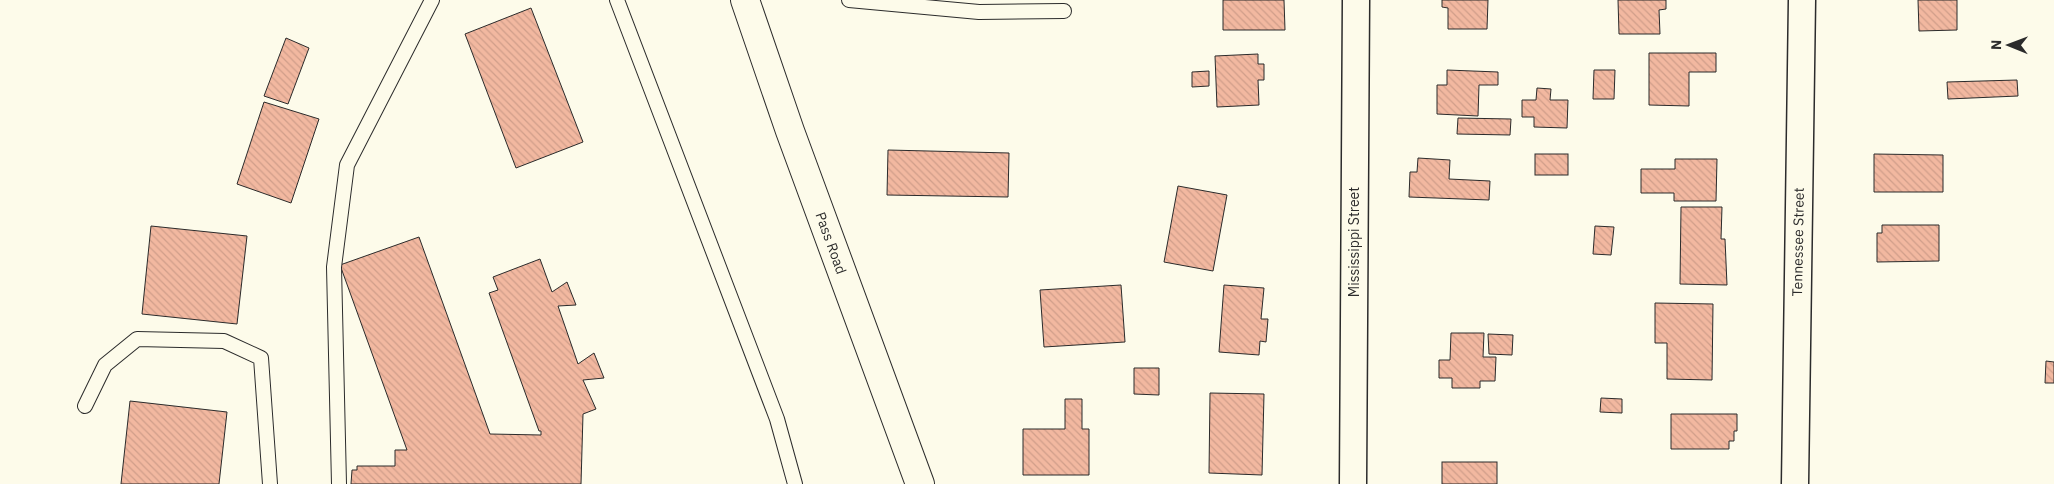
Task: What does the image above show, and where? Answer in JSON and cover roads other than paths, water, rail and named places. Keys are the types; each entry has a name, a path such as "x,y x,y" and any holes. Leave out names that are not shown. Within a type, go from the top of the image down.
{"main road":[{"name":"Pass Road","path":"745,0 790,131 920,484"}],"street":[{"name":"Mississippi Street","path":"1353,484 1356,0"},
{"name":"Tennessee Street","path":"1795,484 1802,0"}],"lane":[{"path":"340,484 334,267 347,165 432,0"},
{"path":"617,0 777,419 795,484"},
{"path":"849,0 926,3 979,12 1064,10"},
{"path":"85,406 105,365 137,340 224,341 261,358 270,484"}]}
